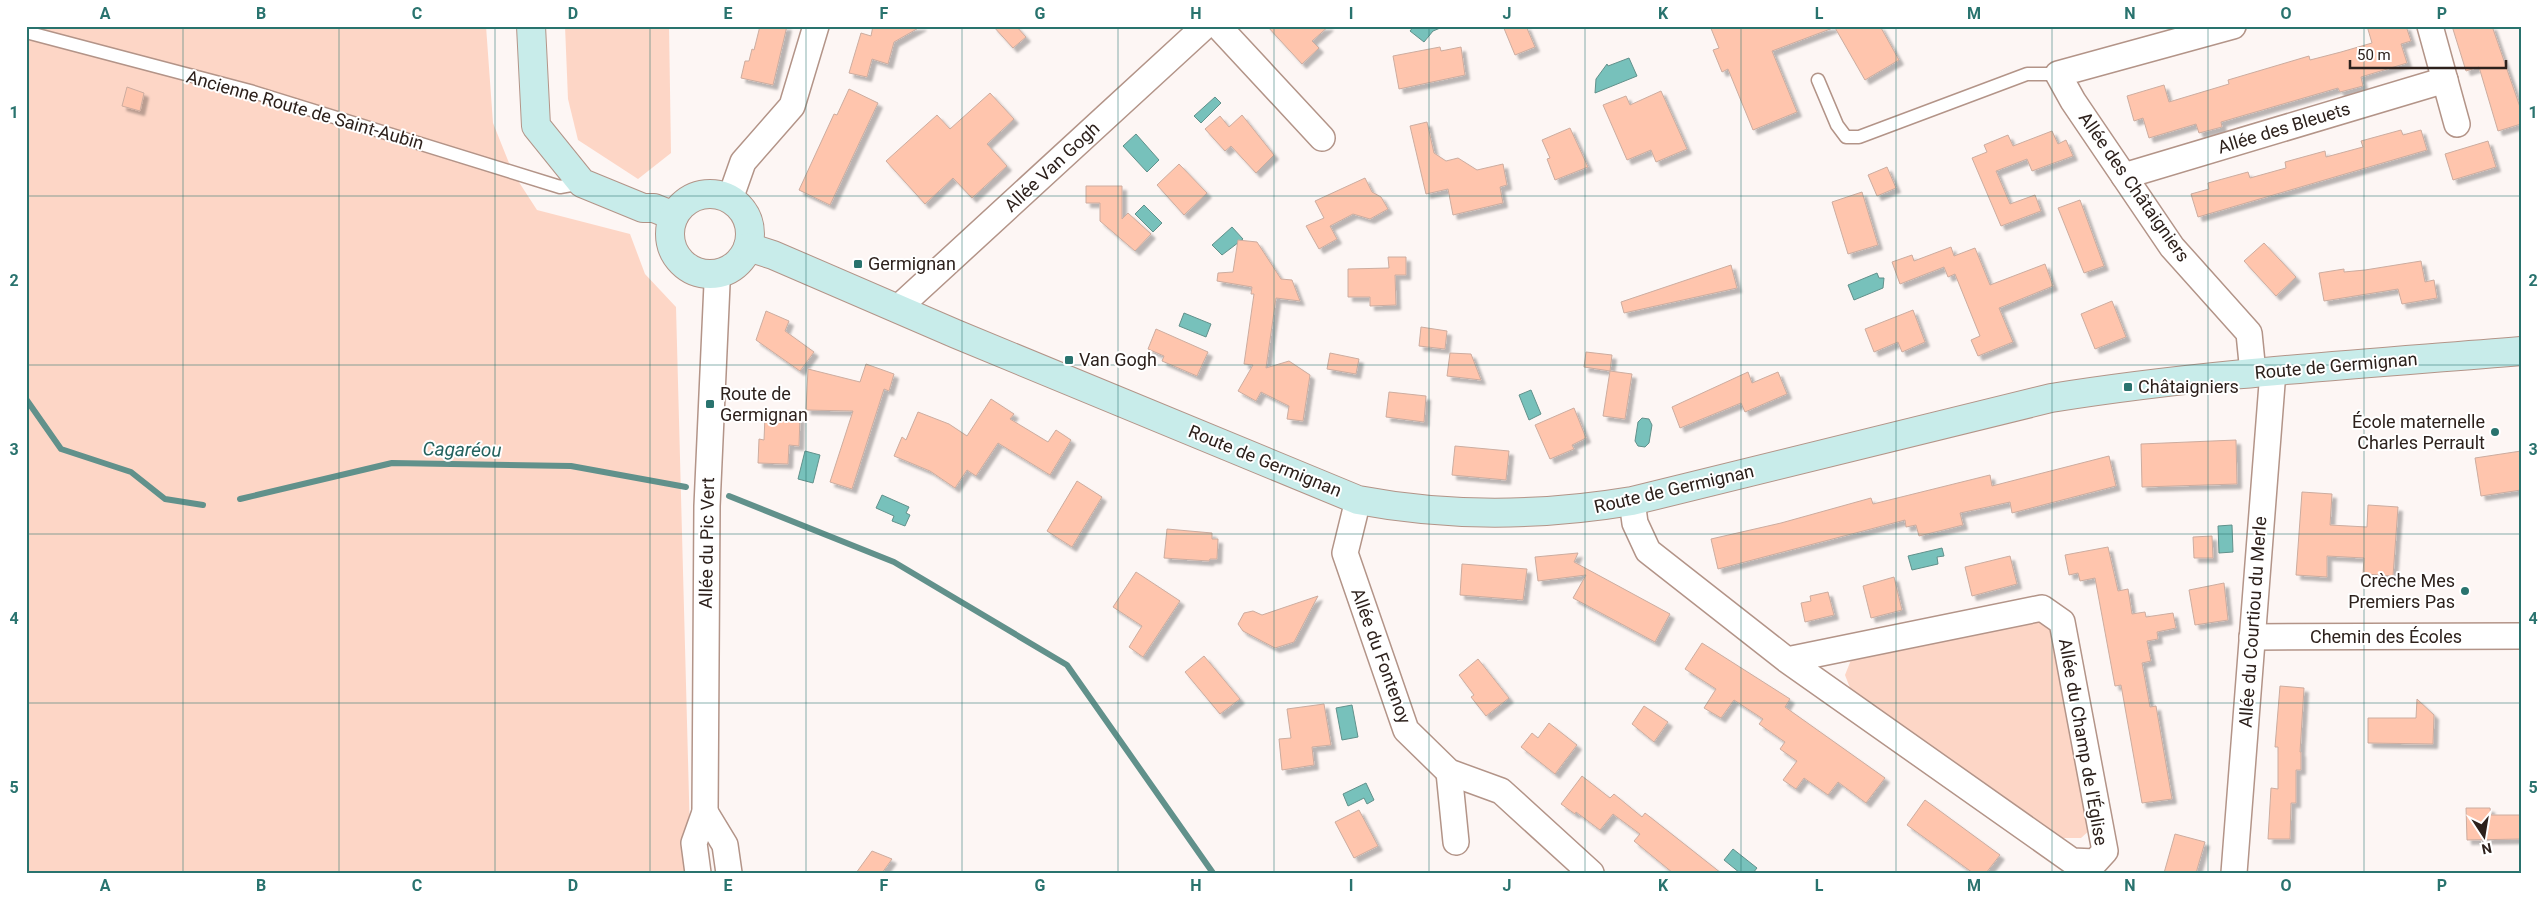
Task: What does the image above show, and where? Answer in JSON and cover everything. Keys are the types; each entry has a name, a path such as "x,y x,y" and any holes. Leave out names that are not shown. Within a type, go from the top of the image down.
{"street":[{"path":"531,26 536,126 582,183 643,208 654,208 674,216"},
{"path":"730,198 743,162 792,106 816,26"},
{"name":"Allée Van Gogh","path":"898,308 1205,26"},
{"path":"1218,26 1322,138"},
{"path":"2058,74 2233,26"},
{"path":"2430,26 2457,124"},
{"name":"Allée des Châtaigniers","path":"2058,74 2073,101 2172,247 2248,333 2263,372"},
{"name":"Allée des Bleuets","path":"2124,176 2445,80"},
{"path":"705,193 718,194 730,198 741,208 748,220 750,233 748,247 735,265 725,271 714,274 691,269 678,257 670,240 670,228 674,216 681,205 705,193"},
{"name":"Route de Germignan","path":"748,247 773,255 956,334 1358,500 1390,506 1517,513 1579,510 1632,501 2051,398 2126,386 2263,372 2521,351"},
{"name":"Allée du Pic Vert","path":"698,873 694,843 705,812 707,516 717,284 714,274"},
{"name":"Allée du Courtiou du Merle","path":"2234,873 2252,637 2263,372"},
{"name":"Allée du Fontenoy","path":"1358,500 1344,553 1406,730 1449,772 1501,791 1591,873"},
{"name":"Allée du Champ de l'Église","path":"1632,501 1635,523 1648,551 1787,660 2072,861 2095,862 2105,851 2062,622 2042,608 1787,660"},
{"name":"Chemin des Écoles","path":"2252,637 2521,636"},
{"path":"1449,772 1456,842"},
{"path":"705,812 725,845 728,873"}],"lane":[{"name":"Ancienne Route de Saint-Aubin","path":"26,32 250,91 560,187 582,183"},
{"path":"1818,80 1837,125 1846,137 1858,137 2027,74 2058,74"}],"shaded area":[{"path":"26,26 486,26 493,123 513,173 537,210 630,234 645,274 676,307 691,873 26,873"},
{"path":"565,26 669,26 671,153 638,179 578,140 568,99"},
{"path":"2032,619 2046,622 2056,633 2091,829 2081,838 2063,838 1850,688 1845,675 1851,660"}],"water":[{"path":"1414,26 1445,26 1433,31 1424,42 1410,31"},
{"path":"1629,58 1637,76 1595,93 1596,79 1607,64 1608,66"},
{"path":"1215,97 1221,103 1201,123 1194,116"},
{"path":"1136,134 1159,160 1147,172 1123,146"},
{"path":"1144,205 1162,223 1153,232 1135,214"},
{"path":"1232,227 1243,239 1222,255 1212,245"},
{"path":"1877,273 1879,278 1884,278 1883,288 1854,300 1848,285"},
{"path":"1184,313 1211,324 1206,337 1179,326"},
{"path":"1531,390 1541,414 1529,420 1519,395"},
{"path":"1642,418 1649,419 1652,425 1649,443 1645,447 1638,446 1635,441 1638,422"},
{"path":"805,451 820,455 813,483 798,479"},
{"path":"882,495 909,507 906,513 910,515 905,526 892,521 894,516 876,508"},
{"path":"2232,525 2233,552 2219,553 2218,526"},
{"path":"1942,548 1944,556 1937,557 1938,564 1912,570 1908,556"},
{"path":"1352,705 1358,737 1342,740 1336,708"},
{"path":"1366,783 1374,800 1367,804 1364,798 1348,806 1343,794"},
{"path":"1733,849 1757,868 1753,873 1740,873 1724,860"}],"building":[{"path":"760,26 787,26 773,85 741,78 745,61 749,61 752,49 754,50"},
{"path":"873,26 922,26 894,42 888,64 872,59 867,77 849,73 861,33 871,36"},
{"path":"993,26 1016,26 1026,37 1013,48"},
{"path":"1267,26 1329,26 1312,41 1319,48 1302,64"},
{"path":"1503,26 1526,26 1535,47 1515,55"},
{"path":"1710,26 1833,26 1833,28 1772,51 1797,112 1753,130 1728,69 1722,72 1713,50 1719,48"},
{"path":"1834,26 1880,26 1899,60 1865,80"},
{"path":"2367,26 2406,26 2411,41 2401,44 2407,63 2361,77 2363,86 2340,92 2338,88 2221,122 2222,127 2199,133 2196,124 2149,138 2143,118 2134,121 2127,96 2164,85 2169,102 2229,84 2228,80 2309,56 2310,60 2372,43"},
{"path":"2452,26 2492,26 2521,110 2521,124 2498,131 2479,67 2466,71"},
{"path":"1440,47 1441,51 1461,47 1465,75 1399,89 1393,56"},
{"path":"127,87 144,93 140,111 122,106"},
{"path":"849,89 878,103 830,205 799,190 834,114 837,115"},
{"path":"1661,91 1687,149 1656,162 1651,150 1627,160 1603,105 1626,96 1630,105"},
{"path":"990,93 1014,119 987,144 1007,166 972,198 953,178 925,204 886,161 937,115 950,129"},
{"path":"1242,115 1274,155 1256,173 1231,146 1225,151 1205,129 1220,116 1229,127"},
{"path":"1427,122 1434,153 1446,161 1458,158 1477,170 1503,164 1507,185 1500,187 1503,203 1453,215 1448,189 1426,194 1410,126"},
{"path":"1570,128 1588,167 1555,180 1547,159 1550,158 1542,140"},
{"path":"2401,130 2403,135 2421,130 2427,150 2198,217 2191,194 2209,189 2208,183 2248,172 2250,178 2286,168 2285,162 2325,151 2326,157 2363,147 2361,141"},
{"path":"2052,131 2058,144 2066,140 2073,156 2032,171 2027,159 1996,171 2010,204 2035,195 2041,211 2001,226 1972,158 1987,152 1984,145 2008,135 2013,146"},
{"path":"2488,141 2496,167 2453,180 2445,154"},
{"path":"1179,164 1207,193 1184,215 1157,185"},
{"path":"1887,167 1896,188 1877,196 1868,175"},
{"path":"1365,178 1372,192 1381,197 1388,209 1370,219 1353,214 1330,226 1337,239 1319,249 1306,226 1324,218 1315,201"},
{"path":"1086,186 1122,186 1122,219 1128,213 1151,234 1135,251 1100,221 1100,203 1086,203"},
{"path":"1862,192 1878,245 1848,254 1832,202"},
{"path":"2080,200 2104,266 2084,273 2058,208"},
{"path":"1238,240 1257,242 1281,279 1292,280 1300,301 1276,298 1266,368 1289,361 1310,375 1303,421 1287,419 1289,406 1261,392 1256,401 1238,391 1253,365 1244,364 1254,294 1251,294 1252,287 1217,281 1218,273 1233,272"},
{"path":"2264,243 2296,277 2276,296 2244,261"},
{"path":"1951,247 1954,256 1975,248 1990,285 2045,264 2053,286 1999,308 2013,342 1978,356 1971,340 1980,336 1955,274 1948,277 1944,267 1900,284 1892,262 1912,255 1914,261"},
{"path":"1388,257 1406,257 1406,275 1395,275 1396,305 1370,306 1370,297 1348,297 1348,269 1389,268"},
{"path":"2421,261 2425,282 2434,280 2437,298 2402,304 2398,289 2324,301 2319,273 2344,269 2344,272 2365,270"},
{"path":"1731,265 1737,288 1624,313 1621,302"},
{"path":"2112,301 2126,337 2095,349 2081,314"},
{"path":"1913,310 1925,342 1902,352 1898,342 1874,352 1865,329"},
{"path":"766,311 789,321 785,331 814,352 800,371 756,340"},
{"path":"1421,327 1447,331 1445,349 1419,346"},
{"path":"1156,329 1208,352 1197,376 1162,361 1164,356 1148,349"},
{"path":"1586,352 1612,355 1610,371 1584,367"},
{"path":"1330,353 1359,359 1356,374 1327,369"},
{"path":"1450,353 1471,354 1481,380 1447,376"},
{"path":"866,364 894,374 889,391 884,389 852,489 830,482 853,411 806,410 808,369 860,382"},
{"path":"1610,371 1632,374 1625,419 1603,416"},
{"path":"1748,372 1752,383 1778,372 1787,394 1745,412 1741,403 1680,428 1672,407"},
{"path":"1389,392 1426,396 1424,422 1386,417"},
{"path":"991,399 1014,414 1010,419 1048,442 1056,430 1071,440 1050,475 998,443 976,476 967,470 955,488 930,471 894,456 902,437 906,440 918,412 949,424 967,436"},
{"path":"1574,408 1586,438 1572,445 1574,449 1550,459 1535,425"},
{"path":"765,416 800,417 799,446 789,445 788,464 758,463 759,439 764,440"},
{"path":"2236,440 2237,484 2142,487 2141,444"},
{"path":"1455,446 1509,451 1506,480 1452,475"},
{"path":"2521,451 2521,490 2481,496 2475,458"},
{"path":"2109,456 2116,486 2012,513 2010,502 1960,513 1963,525 1919,536 1916,525 1906,527 1905,520 1718,569 1711,539 1781,523 1871,498 1873,504 1990,475 1992,486"},
{"path":"1077,481 1102,497 1072,547 1047,531"},
{"path":"2302,492 2332,494 2330,525 2367,527 2368,505 2398,507 2393,576 2363,574 2364,558 2327,556 2327,577 2296,575"},
{"path":"1167,529 1212,533 1212,539 1218,539 1217,559 1210,559 1209,561 1164,558"},
{"path":"2212,536 2213,558 2194,558 2193,537"},
{"path":"2108,547 2118,591 2128,589 2132,614 2145,612 2146,617 2173,613 2176,628 2157,632 2158,639 2147,641 2151,661 2142,663 2150,707 2156,706 2172,799 2142,803 2121,685 2115,686 2095,578 2080,581 2078,573 2069,575 2065,555"},
{"path":"1578,553 1574,562 1670,614 1655,642 1573,598 1586,575 1538,581 1535,557"},
{"path":"2010,556 2017,584 1972,596 1965,567"},
{"path":"1462,564 1527,569 1523,600 1460,595"},
{"path":"1136,572 1180,601 1143,657 1129,647 1142,626 1113,607"},
{"path":"1894,577 1902,610 1871,618 1863,586"},
{"path":"2224,583 2228,620 2195,625 2189,590"},
{"path":"1828,592 1834,615 1805,622 1801,603 1811,601 1810,596"},
{"path":"1318,596 1294,642 1275,648 1243,631 1238,624 1244,613 1253,611 1262,615"},
{"path":"1702,643 1790,699 1785,707 1885,778 1866,803 1838,782 1828,795 1804,778 1796,789 1783,780 1797,761 1780,749 1785,742 1759,724 1763,719 1734,700 1721,718 1704,708 1716,689 1685,669"},
{"path":"1204,656 1240,699 1220,714 1185,672"},
{"path":"1478,659 1509,698 1486,716 1471,697 1474,695 1459,675"},
{"path":"2280,686 2304,688 2300,752 2301,770 2296,770 2296,803 2291,803 2290,839 2268,839 2271,788 2278,789 2278,747 2275,747"},
{"path":"2417,699 2434,715 2433,744 2368,743 2368,718 2416,718"},
{"path":"1324,704 1331,745 1312,747 1314,765 1282,770 1279,739 1291,738 1287,709"},
{"path":"1644,706 1668,722 1654,742 1632,724"},
{"path":"1549,723 1577,745 1555,774 1521,747 1532,733 1538,738"},
{"path":"1582,776 1610,798 1614,794 1642,817 1645,813 1721,873 1673,873 1634,841 1640,834 1613,814 1600,830 1576,812 1575,814 1561,804"},
{"path":"1925,800 2000,855 1986,873 1973,873 1907,825"},
{"path":"2466,808 2490,808 2491,815 2521,815 2521,839 2467,840"},
{"path":"1359,810 1378,846 1354,858 1335,822"},
{"path":"2175,834 2205,842 2196,873 2164,873"},
{"path":"872,851 892,859 882,873 856,873"}],"waterway":[{"name":"Cagaréou","path":"26,399 61,449 131,472 165,499 203,505"},
{"name":"Cagaréou","path":"240,499 392,463 571,466 686,487"},
{"path":"729,496 894,562 1067,665 1213,873"}],"place":[{"name":"Germignan","path":"858,264"},
{"name":"Van Gogh","path":"1069,360"},
{"name":"Châtaigniers","path":"2128,387"},
{"name":"Route de Germignan","path":"710,404"},
{"name":"École maternelle Charles Perrault","path":"2495,432"},
{"name":"Crèche Mes Premiers Pas","path":"2465,591"}]}
